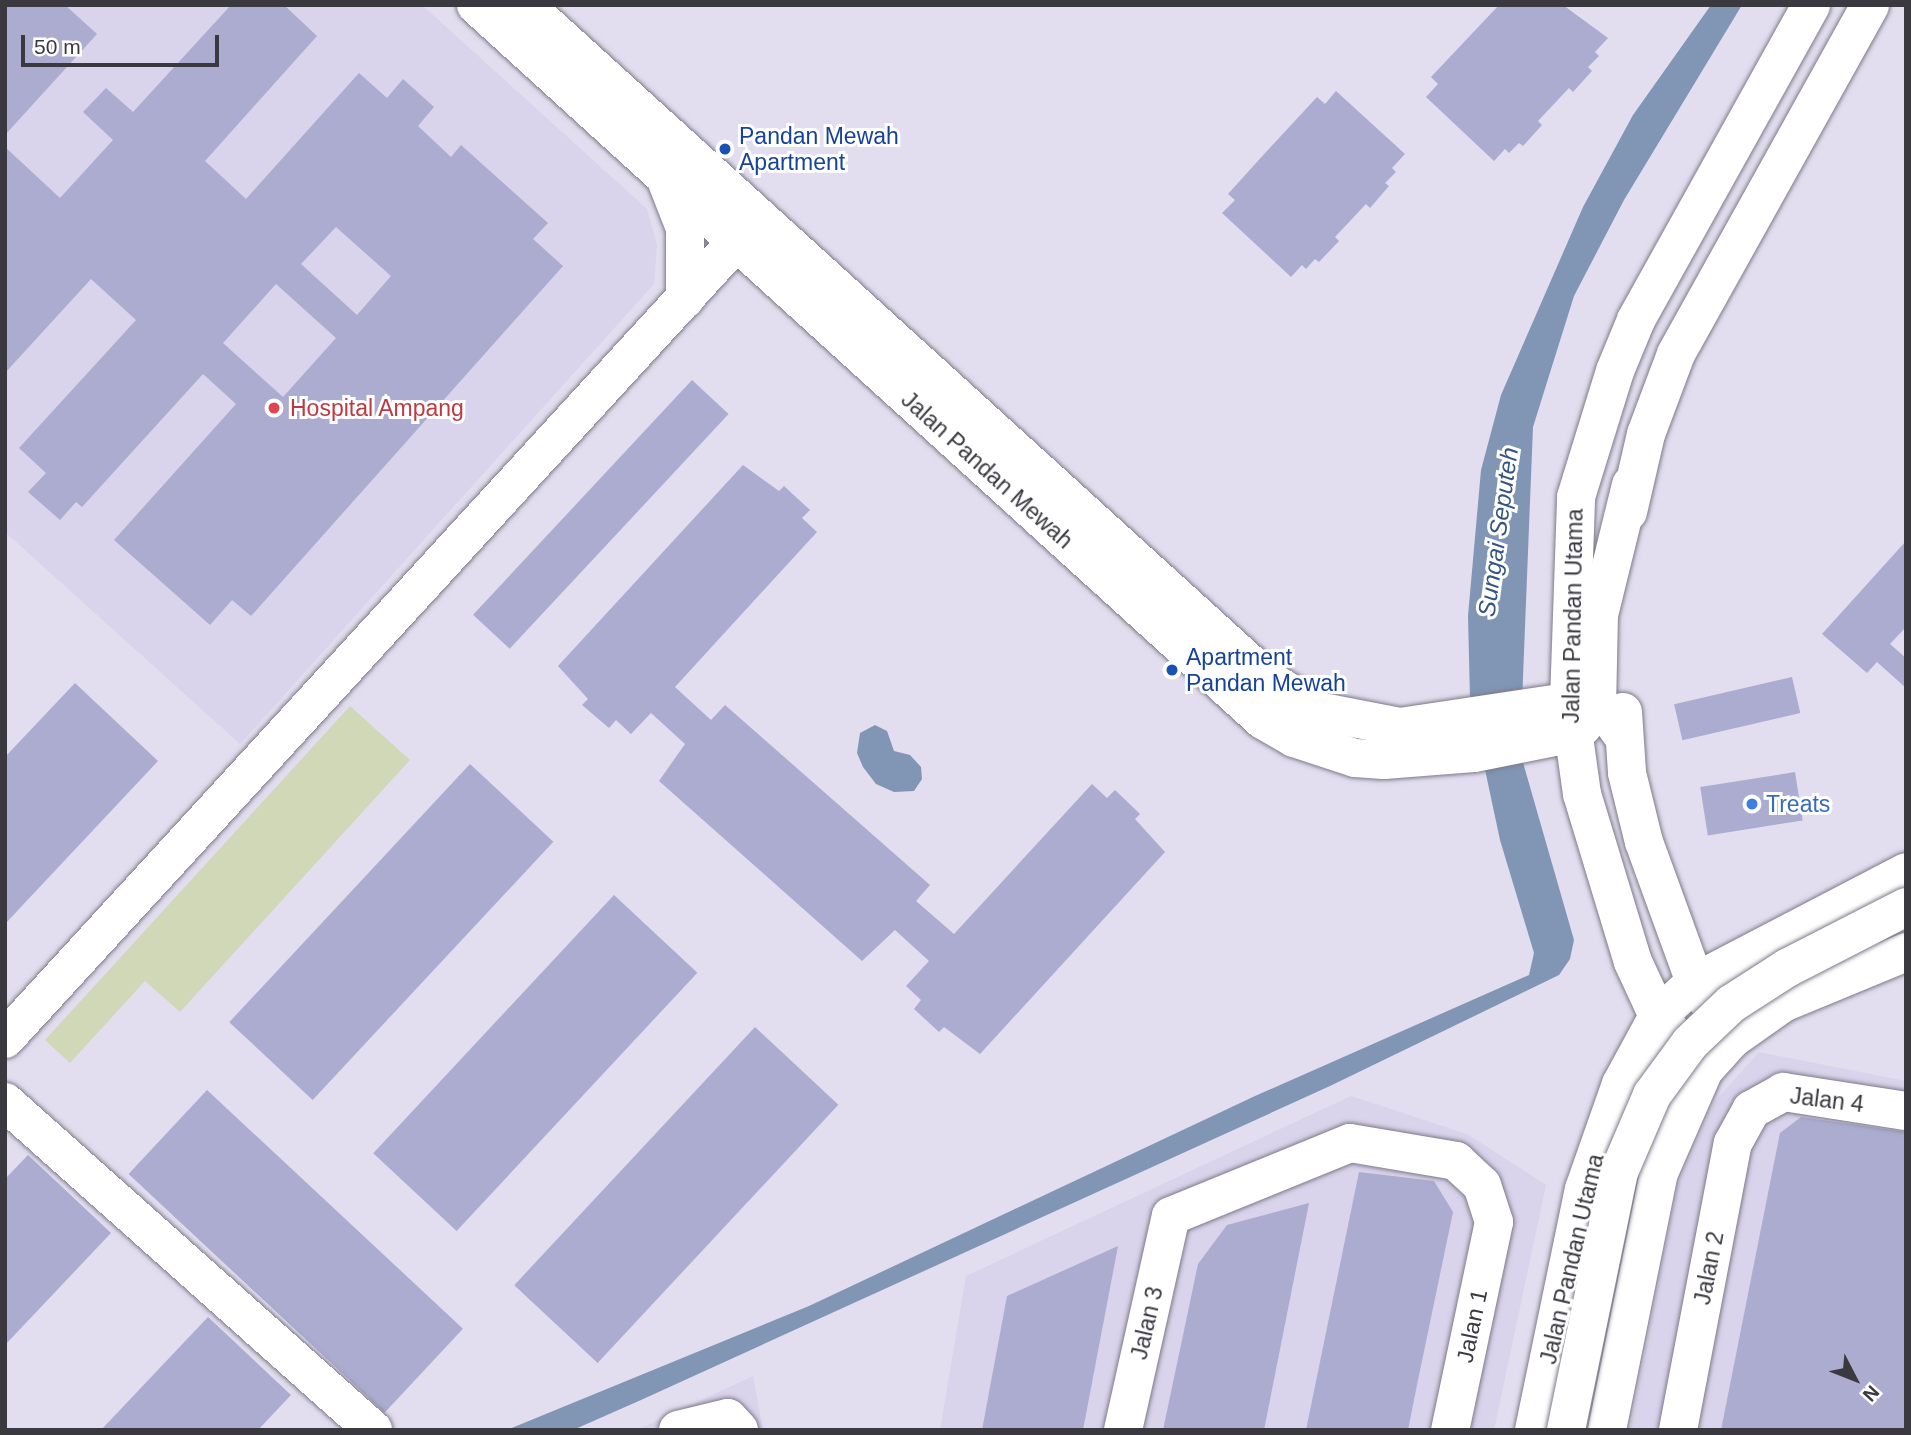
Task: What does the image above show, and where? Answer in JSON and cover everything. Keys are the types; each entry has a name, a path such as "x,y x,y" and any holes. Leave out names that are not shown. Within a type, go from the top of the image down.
{"main road":[{"name":"Jalan Pandan Mewah","path":"476,5 666,177 747,229"},
{"name":"Jalan Pandan Mewah","path":"525,5 747,229 1263,720 1294,738 1356,758 1472,736 1525,731 1590,720"},
{"name":"Jalan Pandan Utama","path":"1732,1039 1695,982 1644,842 1590,720 1570,623 1576,497 1615,370 1642,308 1811,5"},
{"path":"1590,720 1599,615 1631,485 1689,327 1870,5"},
{"path":"666,177 685,228 685,299"},
{"path":"5,1039 747,229"},
{"path":"1570,623 1525,731 1567,764 1583,794"},
{"name":"Jalan Pandan Utama","path":"1590,720 1583,794 1633,962 1658,1016 1704,1070"},
{"path":"1695,982 1784,933 1906,872"},
{"path":"1566,1430 1619,1172 1652,1095 1690,1043 1731,1004 1787,968 1906,907"},
{"path":"1784,933 1776,955 1777,968 1784,979 1812,992"},
{"path":"1607,1430 1659,1173 1704,1070 1732,1039 1783,1003 1906,952"},
{"name":"Jalan Pandan Utama","path":"1534,1430 1594,1154 1621,1084 1658,1016 1695,982"},
{"name":"Jalan 4","path":"1751,1110 1783,1092 1906,1111"},
{"path":"5,1102 373,1430"},
{"name":"Jalan 2","path":"1678,1430 1733,1143 1751,1110"},
{"path":"1594,1154 1604,1141 1638,1134 1656,1154 1659,1173"},
{"name":"Jalan 1","path":"1171,1216 1350,1143 1456,1161 1482,1185 1494,1222 1450,1430"},
{"name":"Jalan 3","path":"1123,1430 1171,1216"},
{"path":"678,1430 733,1424"}],"shaded area":[{"name":"Hospital Ampang","path":"5,5 422,5 647,209 657,245 654,284 240,744 5,532"},
{"path":"1759,1052 1906,1081 1906,1430 1630,1430 1678,1184 1714,1102"},
{"path":"1351,1096 1467,1134 1546,1185 1494,1430 940,1430 966,1276"},
{"path":"753,1376 763,1430 637,1430"}],"green space":[{"path":"350,706 410,760 180,1012 145,981 70,1063 45,1040"}],"water":[{"name":"Sungai Seputeh","path":"1711,5 1742,5 1624,200 1574,296 1533,427 1520,752 1574,940 1570,959 1559,975 1330,1086 573,1430 507,1430 809,1306 1255,1096 1529,975 1534,953 1500,840 1470,699 1468,616 1481,470 1501,395 1583,207 1633,115"},
{"path":"875,725 887,731 894,751 910,755 921,767 922,779 914,791 894,792 876,784 863,767 857,753 860,733"}],"building":[{"path":"5,5 65,5 97,34 5,135"},
{"path":"231,5 284,5 317,36 205,161 246,199 359,73 387,98 403,79 434,107 418,126 451,157 461,145 548,223 533,239 563,266 251,616 232,600 210,625 114,540 236,404 203,374 82,507 76,502 60,520 28,492 46,473 19,448 136,320 91,279 5,373 5,147 60,198 113,140 83,112 106,88 133,112","holes":["336,227 391,276 357,315 301,264","276,284 336,338 283,397 223,343"]},
{"path":"1499,5 1563,5 1608,38 1595,52 1599,56 1588,67 1592,71 1573,92 1569,88 1538,121 1542,125 1523,146 1519,143 1509,153 1505,149 1494,161 1426,97 1438,84 1431,77"},
{"path":"1336,91 1405,154 1392,168 1396,172 1385,183 1389,186 1370,208 1366,204 1335,237 1339,241 1319,262 1315,259 1306,269 1302,265 1291,277 1222,213 1235,200 1228,194 1317,97 1325,104"},
{"path":"692,380 729,414 510,649 473,615"},
{"path":"743,465 779,491 784,486 810,510 802,518 817,532 675,687 711,720 725,705 930,885 916,901 954,934 1092,784 1107,798 1115,790 1140,814 1135,819 1165,852 980,1054 944,1027 939,1032 914,1009 921,1000 906,986 929,961 895,930 862,961 659,781 685,744 651,713 631,734 616,720 609,728 582,705 588,699 558,666"},
{"path":"1906,541 1906,627 1890,644 1906,658 1906,688 1877,662 1867,673 1822,634"},
{"path":"1792,677 1800,713 1682,740 1674,704"},
{"path":"75,683 158,761 5,924 5,757"},
{"path":"470,764 553,842 313,1100 229,1022"},
{"name":"Treats","path":"1795,772 1803,820 1708,835 1700,787"},
{"path":"614,895 697,973 457,1231 373,1153"},
{"path":"755,1027 838,1105 598,1363 514,1285"},
{"path":"207,1090 463,1329 385,1413 129,1174"},
{"path":"1801,1117 1906,1132 1906,1430 1721,1430 1780,1133"},
{"path":"28,1155 111,1233 5,1345 5,1179"},
{"path":"1359,1172 1434,1181 1453,1212 1408,1430 1306,1430"},
{"path":"1309,1203 1264,1430 1163,1430 1198,1264 1227,1225"},
{"path":"1118,1246 1083,1430 982,1430 1007,1296"},
{"path":"208,1317 291,1395 258,1430 101,1430"}],"place":[{"name":"Pandan Mewah Apartment","path":"725,149"},
{"name":"Hospital Ampang","path":"274,408"},
{"name":"Apartment Pandan Mewah","path":"1172,670"},
{"name":"Treats","path":"1752,804"}]}
